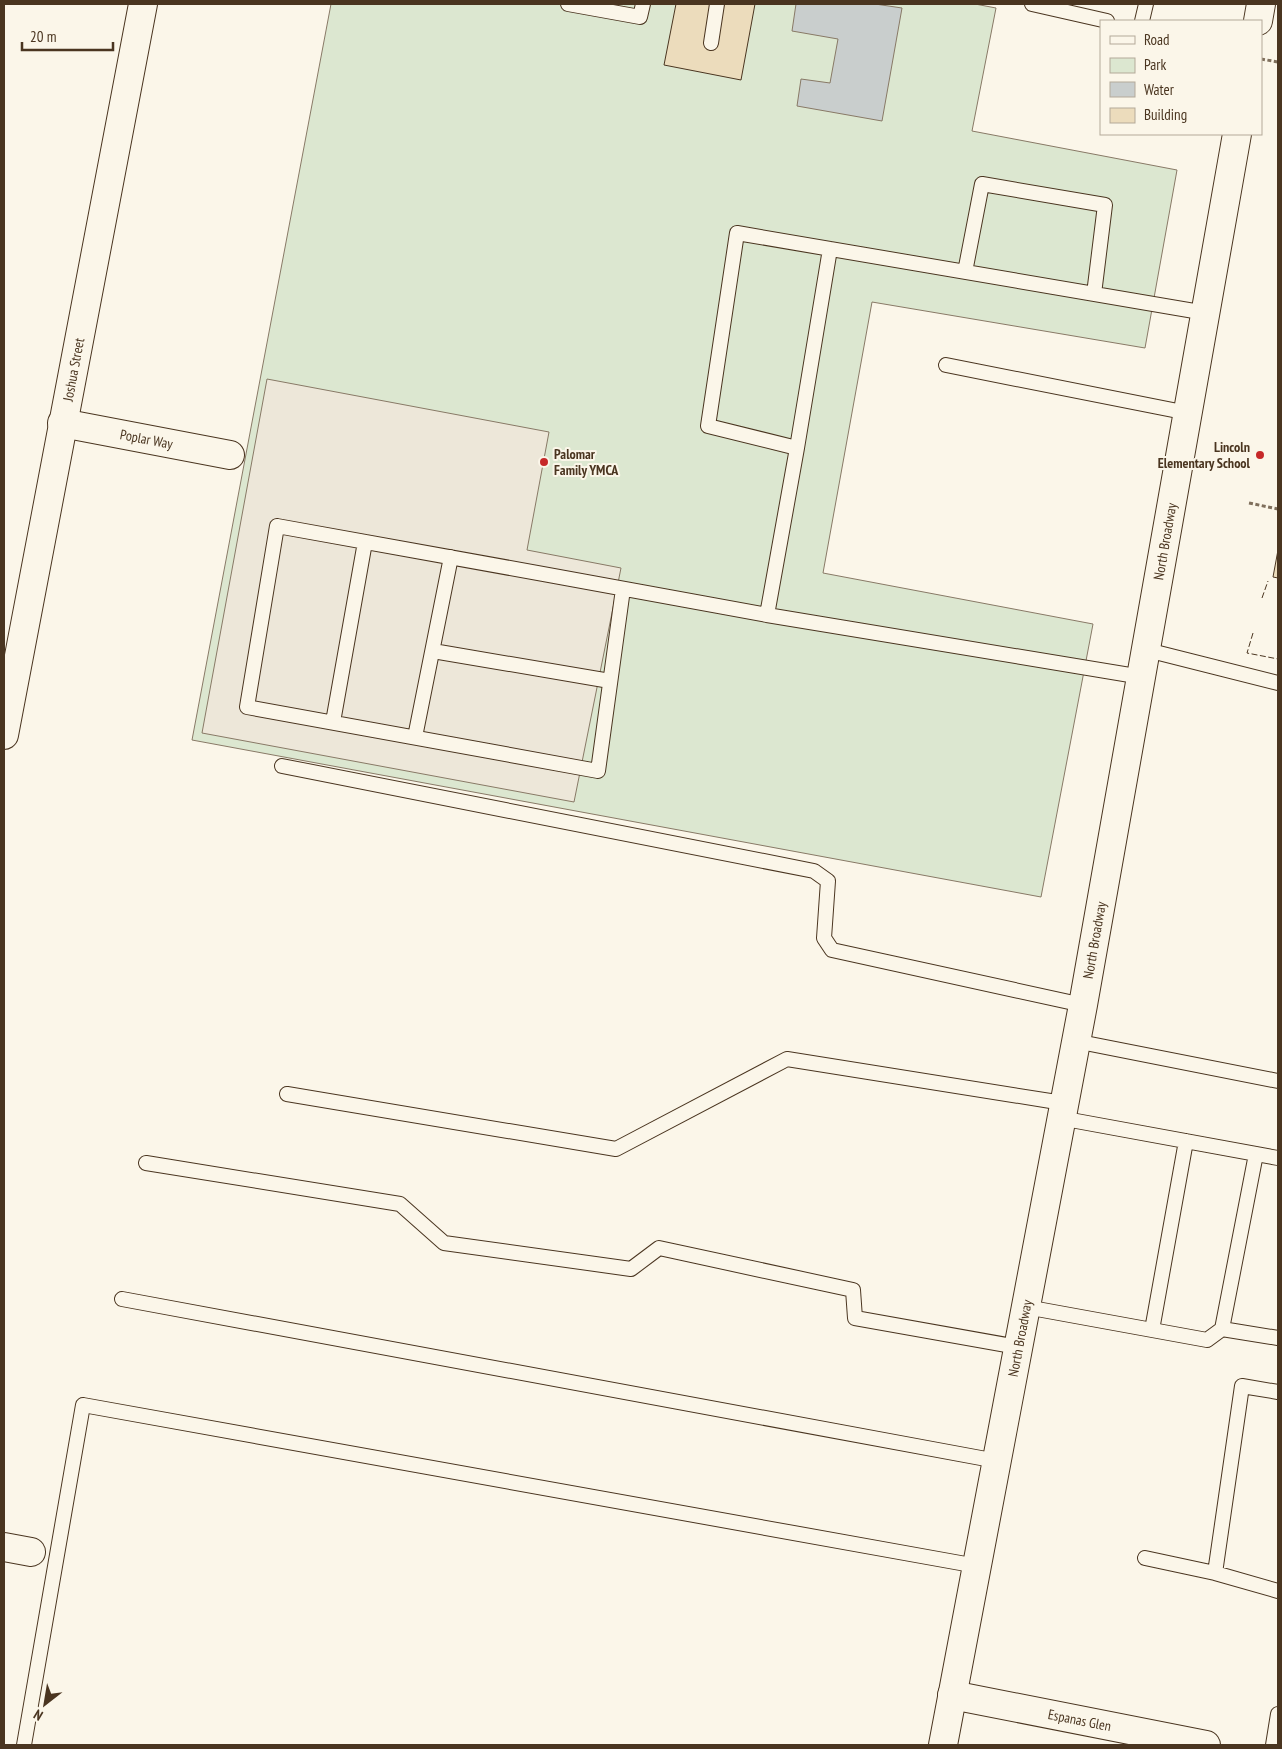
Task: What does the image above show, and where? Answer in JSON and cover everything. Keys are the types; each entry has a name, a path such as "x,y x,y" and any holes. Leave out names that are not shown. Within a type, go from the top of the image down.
{"main road":[{"name":"Joshua Street","path":"4,735 143,4"},
{"path":"1258,20 1261,4"},
{"name":"North Broadway","path":"943,1745 1083,1005 1237,135"},
{"name":"Poplar Way","path":"62,423 230,455"},
{"path":"4,1547 31,1552"},
{"name":"Espanas Glen","path":"952,1695 1201,1745"}],"lane":[{"path":"568,4 640,18 642,4"},
{"path":"711,43 717,4"},
{"path":"1032,4 1104,20"},
{"path":"1142,20 1146,4"},
{"path":"965,272 982,184 1105,206 1094,294"},
{"path":"797,448 708,426 737,233 1206,314"},
{"path":"767,615 830,250"},
{"path":"946,365 1188,413"},
{"path":"623,589 598,771 247,707 277,526 767,615 1142,677"},
{"path":"332,722 365,542"},
{"path":"415,737 451,557"},
{"path":"1147,650 1278,683"},
{"path":"432,651 610,681"},
{"path":"282,766 814,871 828,881 824,938 832,950 1083,1005"},
{"path":"1075,1041 1278,1080"},
{"path":"287,1094 616,1149 787,1059 1062,1110 1186,1141 1278,1158"},
{"path":"1152,1330 1186,1141"},
{"path":"1026,1307 1207,1340 1222,1329 1256,1154"},
{"path":"146,1163 400,1204 444,1243 632,1269 659,1248 853,1290 855,1318 1018,1347"},
{"path":"122,1299 997,1461"},
{"path":"1222,1329 1278,1338"},
{"path":"1215,1573 1242,1386 1278,1392"},
{"path":"24,1745 83,1405 977,1566"},
{"path":"1145,1558 1215,1573 1278,1591"},
{"path":"1273,1745 1278,1714"}],"path":[{"path":"1262,59 1278,62"},
{"path":"1248,503 1278,509"}],"green space":[{"name":"Palomar Family YMCA","path":"331,4 975,4 996,8 972,131 1177,170 1145,348 872,302 823,573 1093,624 1041,897 192,740"}],"shaded area":[{"path":"267,379 549,432 527,550 621,568 574,802 202,733"}],"water":[{"path":"796,4 875,4 902,8 882,121 797,106 801,79 830,83 838,39 792,31"}],"building":[{"path":"676,4 755,4 741,80 664,65"},
{"path":"1278,550 1278,578 1273,577"}],"fence":[{"path":"1262,598 1268,581"},
{"path":"1253,633 1247,653 1278,659"}],"place":[{"name":"Lincoln Elementary School","path":"1260,455"},
{"name":"Palomar Family YMCA","path":"544,462"}]}
